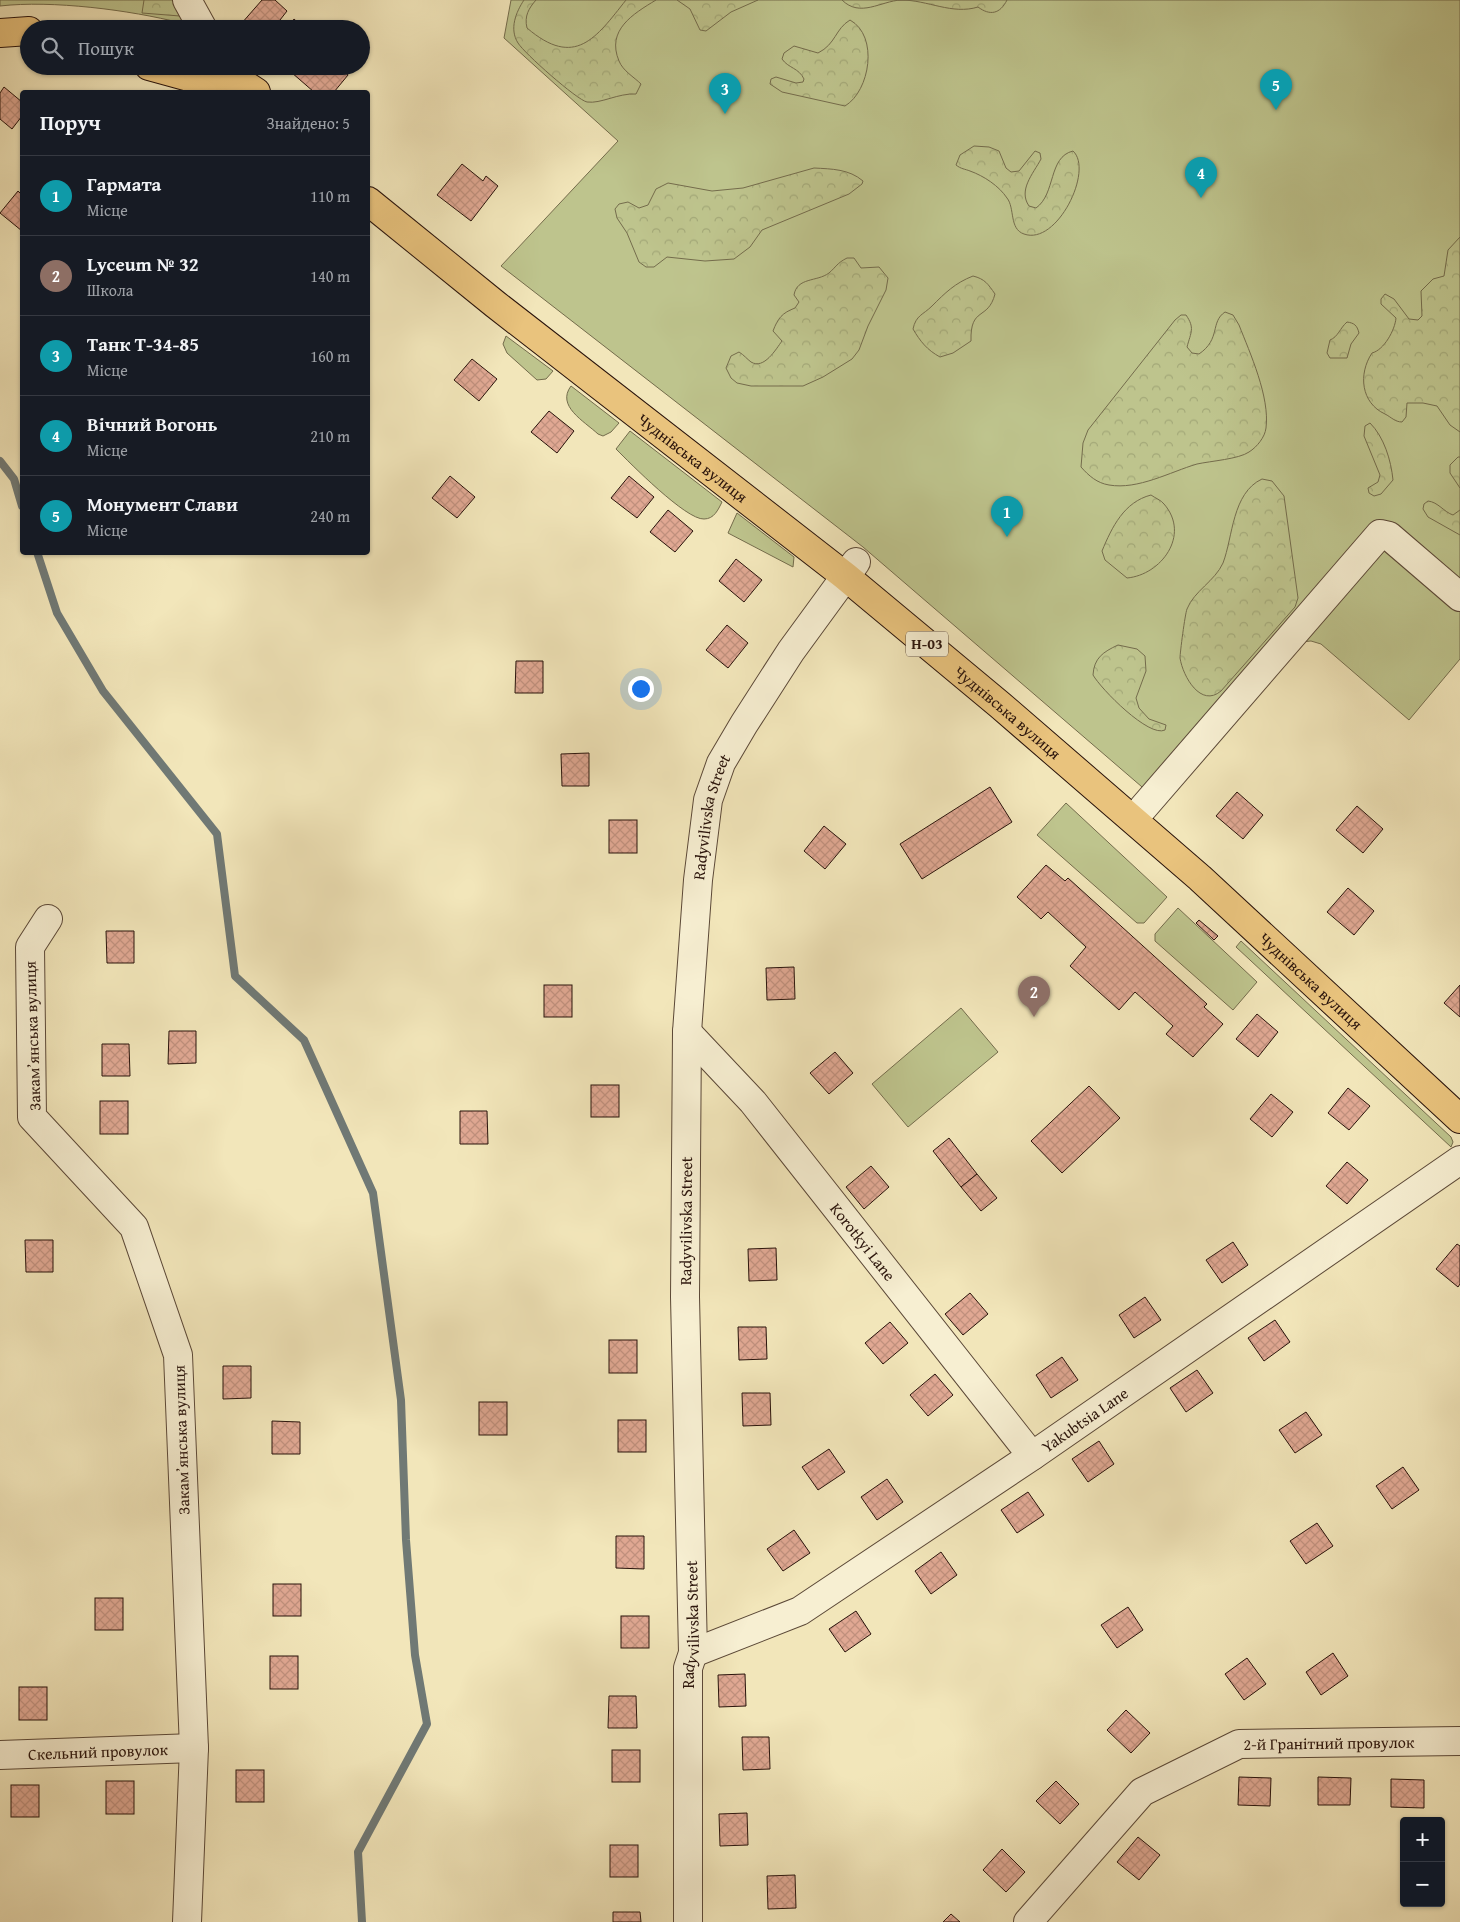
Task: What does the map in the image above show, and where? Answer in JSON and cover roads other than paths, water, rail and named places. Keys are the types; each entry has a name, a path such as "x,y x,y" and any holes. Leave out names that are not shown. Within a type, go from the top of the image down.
{"main road":[{"path":"0,33 20,32"},
{"path":"0,51 20,50"},
{"path":"205,75 219,90"},
{"path":"222,75 233,77 253,90"},
{"name":"Чуднівська вулиця","path":"370,183 851,569 1000,705 1200,878 1460,1119"},
{"name":"Чуднівська вулиця","path":"370,203 495,304 851,569 1008,689 1226,881 1460,1099"}],"street":[{"path":"187,0 199,20"},
{"path":"1143,808 1380,534 1389,536 1460,597"},
{"name":"Radyvilivska Street","path":"688,1922 688,1668 693,1653 685,1297 686,1032 698,880 708,800 721,763 791,651 851,569"},
{"name":"Закамʼянська вулиця","path":"48,919 30,947 32,1117 134,1227 178,1355 194,1748 186,1922"},
{"name":"Korotkyi Lane","path":"686,1032 753,1102 1032,1456"},
{"name":"Yakubtsia Lane","path":"693,1653 800,1611 1032,1456 1460,1160"},
{"name":"2-й Гранітний провулок","path":"1028,1922 1142,1792 1239,1744 1460,1741"},
{"name":"Скельний провулок","path":"0,1755 194,1748"}],"waterway":[{"path":"0,461 14,479 20,499"},
{"path":"38,555 57,613 103,691 217,834 235,976 304,1040 373,1193 401,1400 406,1540 415,1655 427,1724 358,1852 362,1922"}],"place":[{"name":"Монумент Слави","path":"1276,110"},
{"name":"Танк Т-34-85","path":"725,114"},
{"name":"Вічний Вогонь","path":"1201,198"},
{"name":"Гармата","path":"1007,537"},
{"name":"Lyceum № 32","path":"1034,1017"}]}
